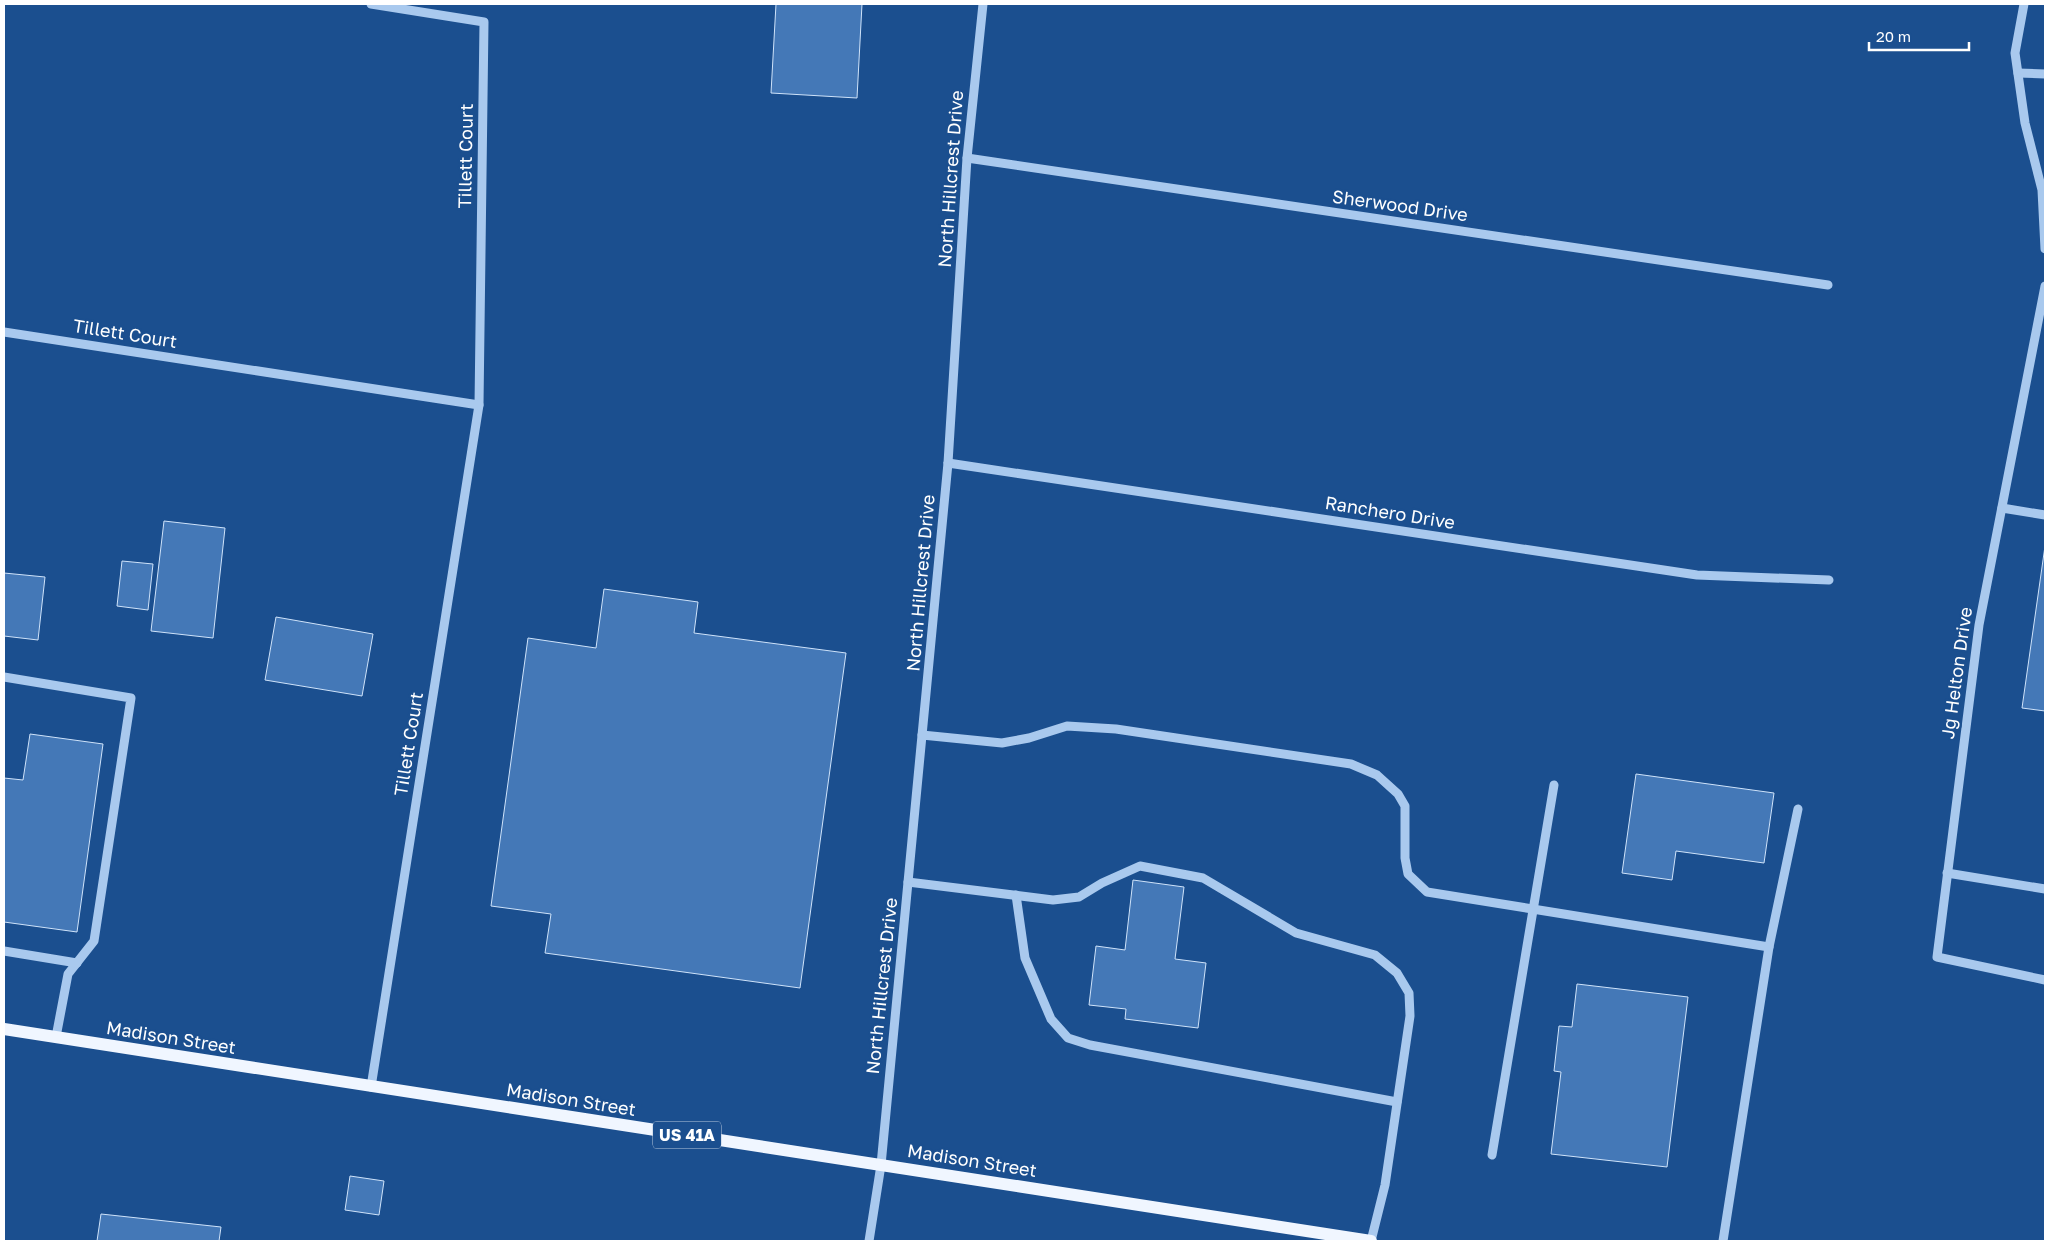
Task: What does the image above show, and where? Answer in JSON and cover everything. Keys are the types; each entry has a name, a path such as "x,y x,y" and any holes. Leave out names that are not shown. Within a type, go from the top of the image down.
{"main road":[{"name":"Madison Street","path":"4,1029 1371,1241"}],"street":[{"name":"Tillett Court","path":"371,4 484,22 479,405 372,1087"},
{"name":"North Hillcrest Drive","path":"869,1241 881,1165 948,463 967,158 983,4"},
{"path":"2024,4 2016,53 2025,124 2042,190 2045,249"},
{"path":"2018,73 2045,74"},
{"name":"Sherwood Drive","path":"967,158 1828,285"},
{"name":"Jg Helton Drive","path":"2045,286 1979,625 1937,957 2045,980"},
{"name":"Tillett Court","path":"4,332 479,405"},
{"name":"Ranchero Drive","path":"948,463 1697,575 1829,580"},
{"path":"2002,508 2045,515"},
{"path":"4,677 131,698 94,941 68,974 56,1037"},
{"path":"922,735 1002,743 1029,738 1068,726 1116,729 1351,764 1377,775 1405,806 1408,874 1427,892 1769,947"},
{"path":"1492,1155 1554,785"},
{"path":"1723,1241 1769,947 1798,809"},
{"path":"908,882 1053,900 1079,897 1102,883 1140,866 1203,878 1296,933 1376,956 1397,973 1409,993 1410,1016 1385,1185 1371,1241"},
{"path":"1947,873 2045,888"},
{"path":"1016,895 1025,958 1051,1020 1068,1038 1090,1045 1397,1102"},
{"path":"4,951 77,963"}],"building":[{"path":"776,4 862,4 857,98 771,93"},
{"path":"164,521 225,528 213,638 151,631"},
{"path":"2045,546 2045,711 2022,708"},
{"path":"122,561 153,564 148,610 117,606"},
{"path":"4,573 45,577 38,640 4,636"},
{"path":"604,589 698,602 694,633 846,653 800,988 545,953 551,914 491,906 528,638 596,648"},
{"path":"276,617 373,634 362,696 265,680"},
{"path":"30,734 103,744 77,932 4,922 4,778 23,780"},
{"path":"1636,774 1774,793 1764,863 1676,851 1672,880 1622,873"},
{"path":"1133,880 1184,887 1175,959 1206,963 1198,1028 1125,1019 1126,1009 1089,1005 1096,946 1125,950"},
{"path":"1577,984 1688,997 1667,1167 1551,1154 1561,1072 1554,1071 1559,1026 1572,1027"},
{"path":"350,1176 384,1181 379,1215 345,1210"},
{"path":"101,1214 221,1227 219,1241 97,1241"}]}
